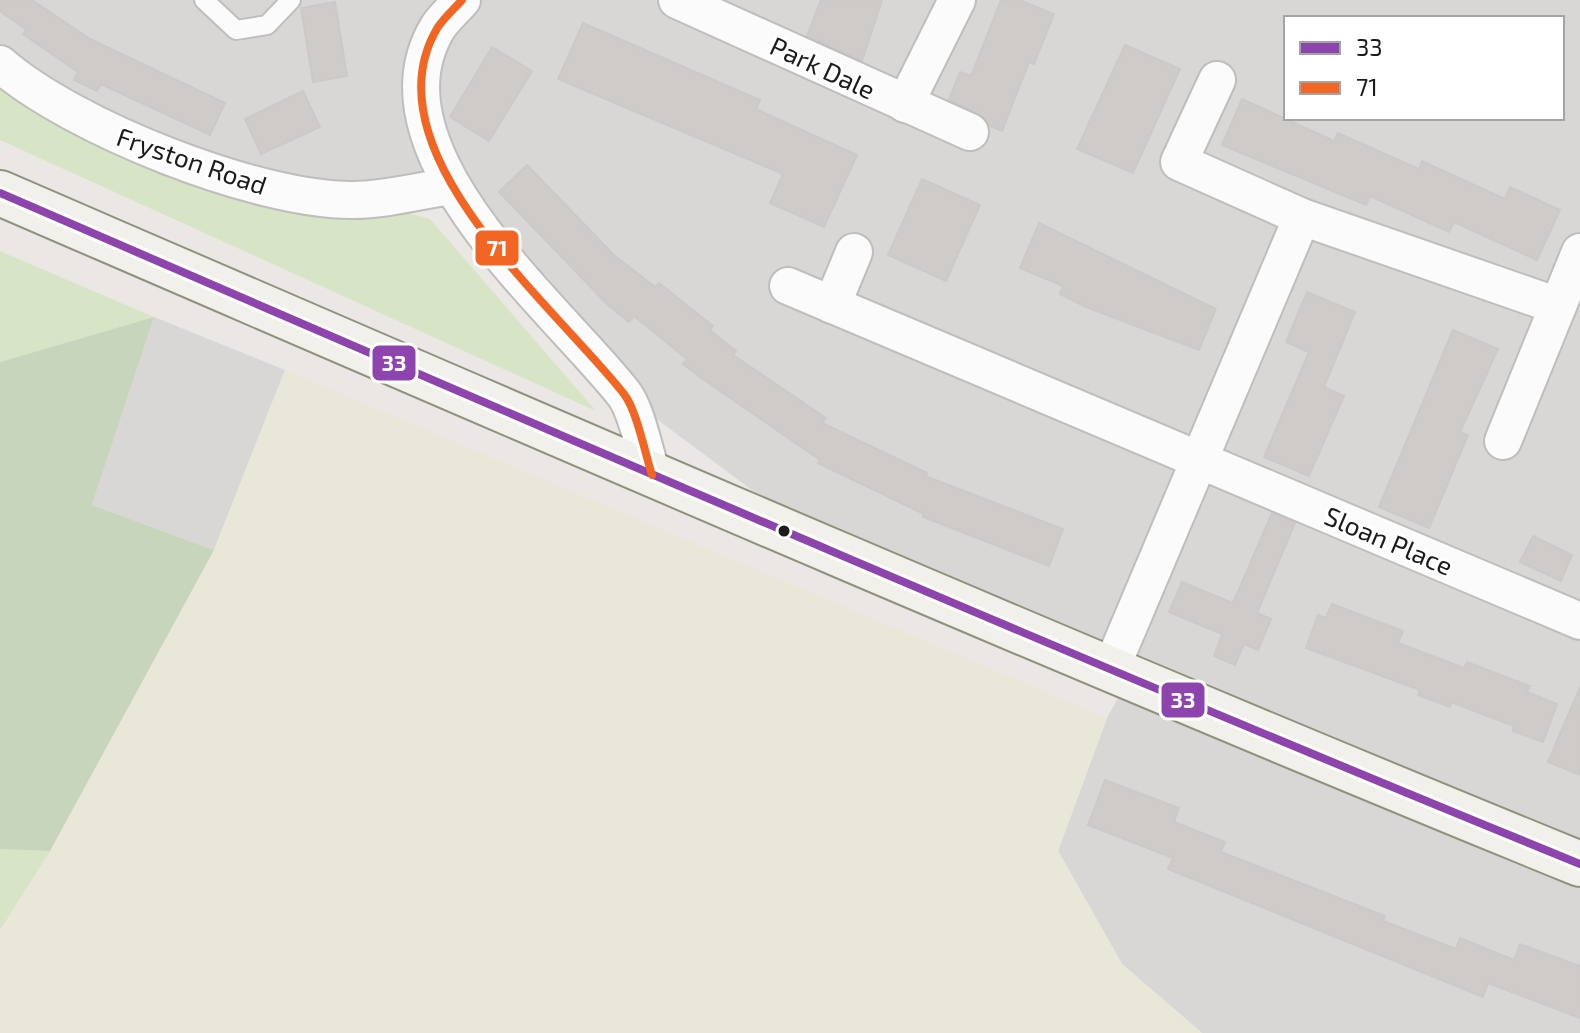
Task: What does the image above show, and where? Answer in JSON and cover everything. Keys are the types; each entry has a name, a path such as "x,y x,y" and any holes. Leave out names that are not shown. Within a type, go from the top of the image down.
{"street":[{"name":"Park Dale","path":"677,0 970,132"},
{"path":"905,104 957,0"},
{"path":"449,5 423,66 423,120 450,186 557,321 627,397 652,475"},
{"name":"Fryston Road","path":"0,64 119,137 267,189 353,200 450,186"},
{"path":"1217,80 1179,162 1302,217 1558,306"},
{"path":"0,193 652,475 1019,628 1110,671 1580,864"},
{"path":"1110,671 1302,217"},
{"path":"832,305 854,252"},
{"path":"1503,441 1580,252"},
{"name":"Sloan Place","path":"788,286 1580,621"}],"lane":[{"path":"204,0 236,30 267,25 291,0"}],"shaded area":[{"path":"0,0 1580,0 1580,1033 1202,1033 1122,964 1058,851 1107,718 1128,680 831,549 627,397 450,186 267,189 0,64"},
{"path":"154,317 285,370 214,550 92,505"},
{"path":"285,370 1107,718 1058,851 1122,964 1202,1033 0,1033 0,930 50,851 214,550"}],"green space":[{"path":"0,64 119,137 430,219 596,411 0,140"},
{"path":"0,251 154,317 0,362"},
{"path":"154,317 92,505 214,550 50,851 0,849 0,362"},
{"path":"0,849 50,851 0,930"}],"building":[{"path":"0,0 32,0 90,39 225,103 210,135 101,84 97,91 74,80 78,72 23,34 27,30 0,11"},
{"path":"821,0 882,0 862,61 807,36"},
{"path":"1001,0 1019,0 1054,14 1034,64 1029,62 1002,131 990,126 979,113 949,100 960,72 971,76"},
{"path":"335,2 347,76 313,82 301,8"},
{"path":"583,23 760,100 756,109 857,155 824,227 770,203 783,174 558,79"},
{"path":"1125,45 1180,69 1133,173 1077,149"},
{"path":"492,47 532,71 489,141 450,117"},
{"path":"303,91 320,127 261,154 245,119"},
{"path":"1242,99 1334,141 1338,133 1419,169 1422,161 1505,199 1510,187 1560,210 1537,260 1454,222 1449,232 1370,196 1366,205 1222,145"},
{"path":"527,165 614,255 655,287 659,283 713,326 710,330 736,351 733,355 826,418 822,423 927,473 925,476 1063,529 1049,566 923,517 924,514 818,463 820,460 683,364 687,359 634,316 629,322 608,305 499,192"},
{"path":"922,179 980,205 946,281 888,255"},
{"path":"1039,223 1216,309 1199,350 1086,307 1060,294 1063,286 1020,268"},
{"path":"1307,292 1355,312 1324,387 1344,396 1309,476 1264,457 1309,352 1286,342"},
{"path":"1453,330 1498,349 1460,432 1468,435 1429,528 1379,507"},
{"path":"1272,513 1295,523 1257,613 1271,619 1258,650 1244,644 1235,665 1214,656 1222,634 1169,612 1182,582 1233,603"},
{"path":"1533,536 1572,555 1561,581 1520,562"},
{"path":"1332,604 1403,631 1398,643 1464,668 1467,662 1530,686 1527,692 1557,704 1543,742 1513,731 1514,726 1451,702 1450,707 1418,695 1420,690 1306,648 1318,615 1326,618"},
{"path":"1580,687 1580,775 1548,762"},
{"path":"1105,780 1179,808 1174,822 1225,842 1221,852 1385,916 1383,921 1456,949 1460,938 1514,960 1520,944 1580,966 1580,1018 1488,983 1483,997 1168,869 1173,858 1088,825"}],"transit line":[{"name":"71","path":"462,0 438,27 422,75 426,124 446,174 478,224 516,273 629,401 652,475"},
{"name":"33","path":"0,193 986,617 1580,864"}]}
